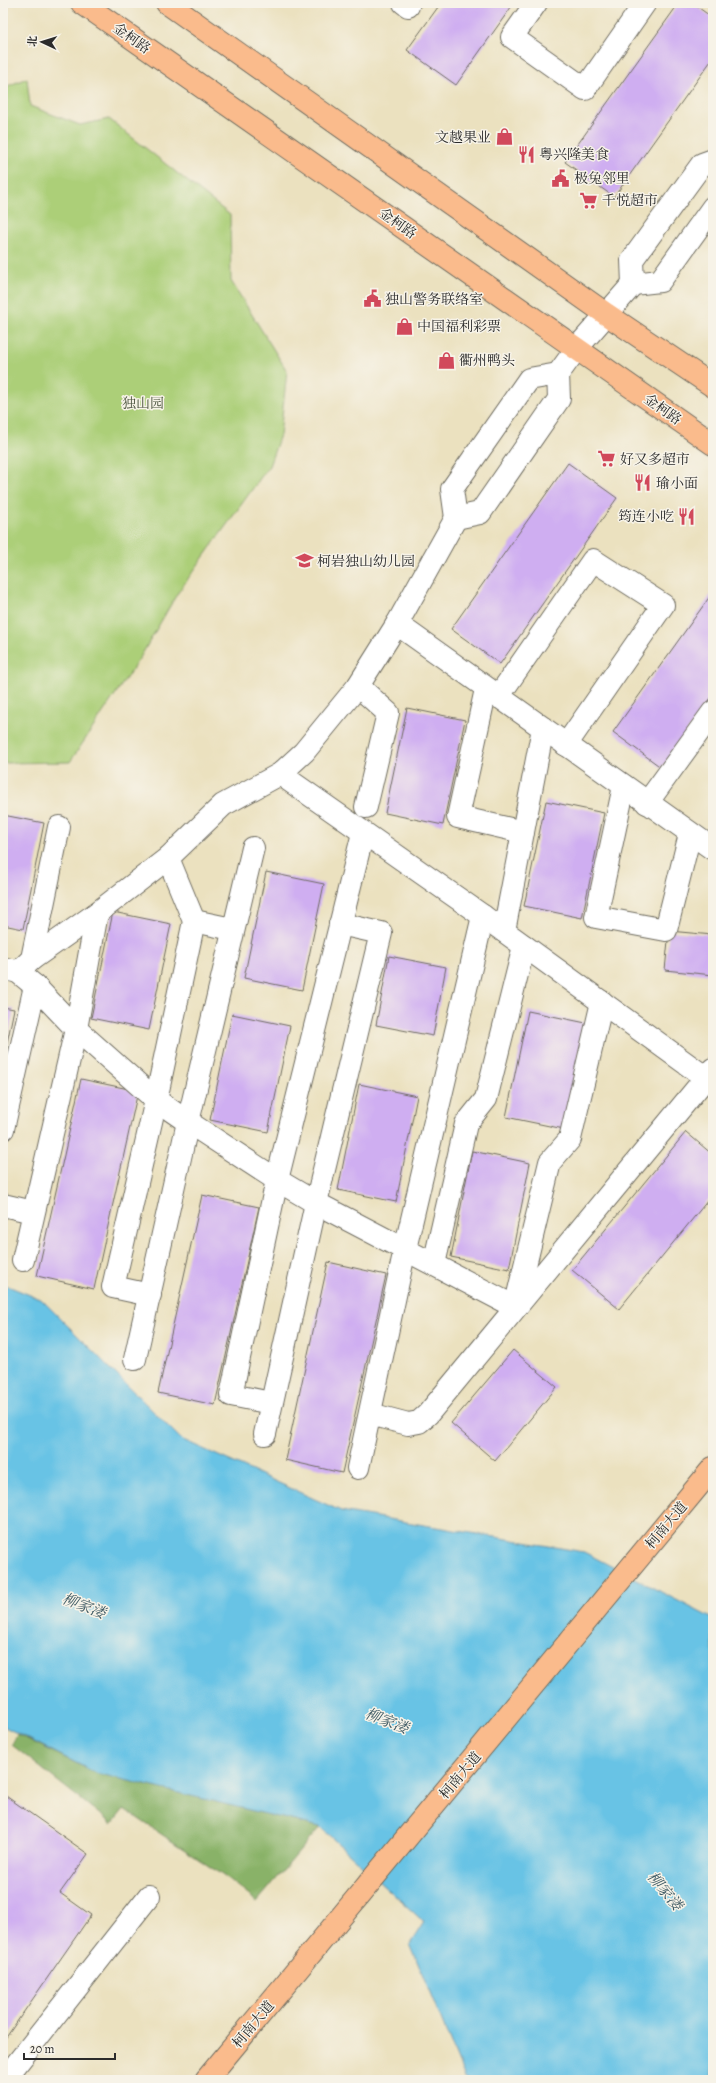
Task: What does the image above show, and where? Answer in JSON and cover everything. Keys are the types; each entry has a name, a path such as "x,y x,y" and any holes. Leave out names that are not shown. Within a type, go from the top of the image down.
{"main road":[{"name":"金柯路","path":"82,3 272,138 577,348 713,444"},
{"path":"167,3 606,314 713,386"},
{"name":"柯南大道","path":"206,2080 259,2018 713,1468"}],"street":[{"path":"404,3 408,6 410,3"},
{"path":"536,3 512,37 585,89 645,3"},
{"path":"633,284 632,260 702,164 713,160"},
{"path":"456,518 480,513 558,399 558,374 577,348 633,284 660,281 713,207"},
{"path":"18,966 97,913 168,858 223,805 280,774 304,752 358,686 397,624 456,518 452,490 530,379 558,374"},
{"path":"523,832 458,817 492,693 593,560 663,606 566,745"},
{"path":"397,624 713,849"},
{"path":"358,686 388,713 366,807"},
{"path":"647,803 713,712"},
{"path":"504,931 543,728"},
{"path":"280,774 483,916 602,1002 711,1077 419,1422 408,1424 370,1414"},
{"path":"624,786 596,917 666,930 690,834"},
{"path":"18,966 59,827"},
{"path":"271,1403 231,1395 277,1180 363,833"},
{"path":"135,1359 232,929 253,848"},
{"path":"150,1295 113,1286 156,1100 194,921 168,858"},
{"path":"23,1260 76,1029 97,913"},
{"path":"358,1468 405,1249 483,916"},
{"path":"194,921 232,929"},
{"path":"265,1434 316,1203 382,933 340,924"},
{"path":"434,1264 466,1124 486,1099 524,946"},
{"path":"18,966 76,1029 156,1100 188,1122 277,1180 316,1203 515,1307"},
{"path":"3,1129 35,986"},
{"path":"515,1307 550,1162 570,1139 602,1002"},
{"path":"3,1205 33,1212"},
{"path":"4,2080 149,1896"}],"green space":[{"name":"独山园","path":"27,78 30,106 80,125 109,119 230,215 231,281 287,371 280,435 269,466 177,594 141,656 70,762 3,763 3,88"},
{"path":"17,1734 96,1773 320,1827 257,1902 228,1879 124,1809 112,1824 12,1745"}],"water":[{"name":"柳家溇","path":"3,1284 42,1300 181,1439 341,1511 584,1552 713,1619 713,2080 466,2080 410,1944 424,1922 320,1827 96,1773 3,1726"}],"building":[{"path":"441,3 514,3 456,85 407,50"},
{"path":"679,3 692,3 713,18 713,58 614,197 565,162"},
{"path":"568,463 617,498 500,664 451,629"},
{"path":"713,592 713,695 662,768 613,732"},
{"path":"407,708 465,720 443,825 385,813"},
{"path":"546,801 604,813 582,918 524,906"},
{"path":"3,815 44,823 23,929 3,925"},
{"path":"266,872 324,884 302,990 244,978"},
{"path":"113,912 171,924 149,1030 91,1018"},
{"path":"669,931 713,935 713,975 665,970"},
{"path":"389,956 446,967 433,1036 376,1025"},
{"path":"3,1007 14,1009 4,1058 3,1058"},
{"path":"528,1011 586,1023 564,1129 506,1117"},
{"path":"232,1014 290,1026 268,1132 210,1120"},
{"path":"81,1079 138,1091 94,1289 37,1276"},
{"path":"359,1084 417,1096 396,1202 338,1190"},
{"path":"686,1132 713,1155 713,1194 619,1309 572,1270"},
{"path":"472,1151 530,1163 509,1269 451,1257"},
{"path":"202,1195 259,1207 215,1405 158,1393"},
{"path":"328,1262 386,1275 342,1473 285,1460"},
{"path":"513,1350 557,1387 495,1461 451,1423"},
{"path":"3,1794 88,1854 60,1893 91,1915 5,2039 3,2037"}],"place":[{"name":"文越果业","path":"504,137"},
{"name":"粤兴隆美食","path":"526,154"},
{"name":"极兔邻里","path":"561,178"},
{"name":"千悦超市","path":"589,200"},
{"name":"独山警务联络室","path":"372,299"},
{"name":"中国福利彩票","path":"404,326"},
{"name":"衢州鸭头","path":"446,360"},
{"name":"好又多超市","path":"607,459"},
{"name":"瑜小面","path":"643,483"},
{"name":"筠连小吃","path":"687,516"},
{"name":"柯岩独山幼儿园","path":"304,561"}]}
